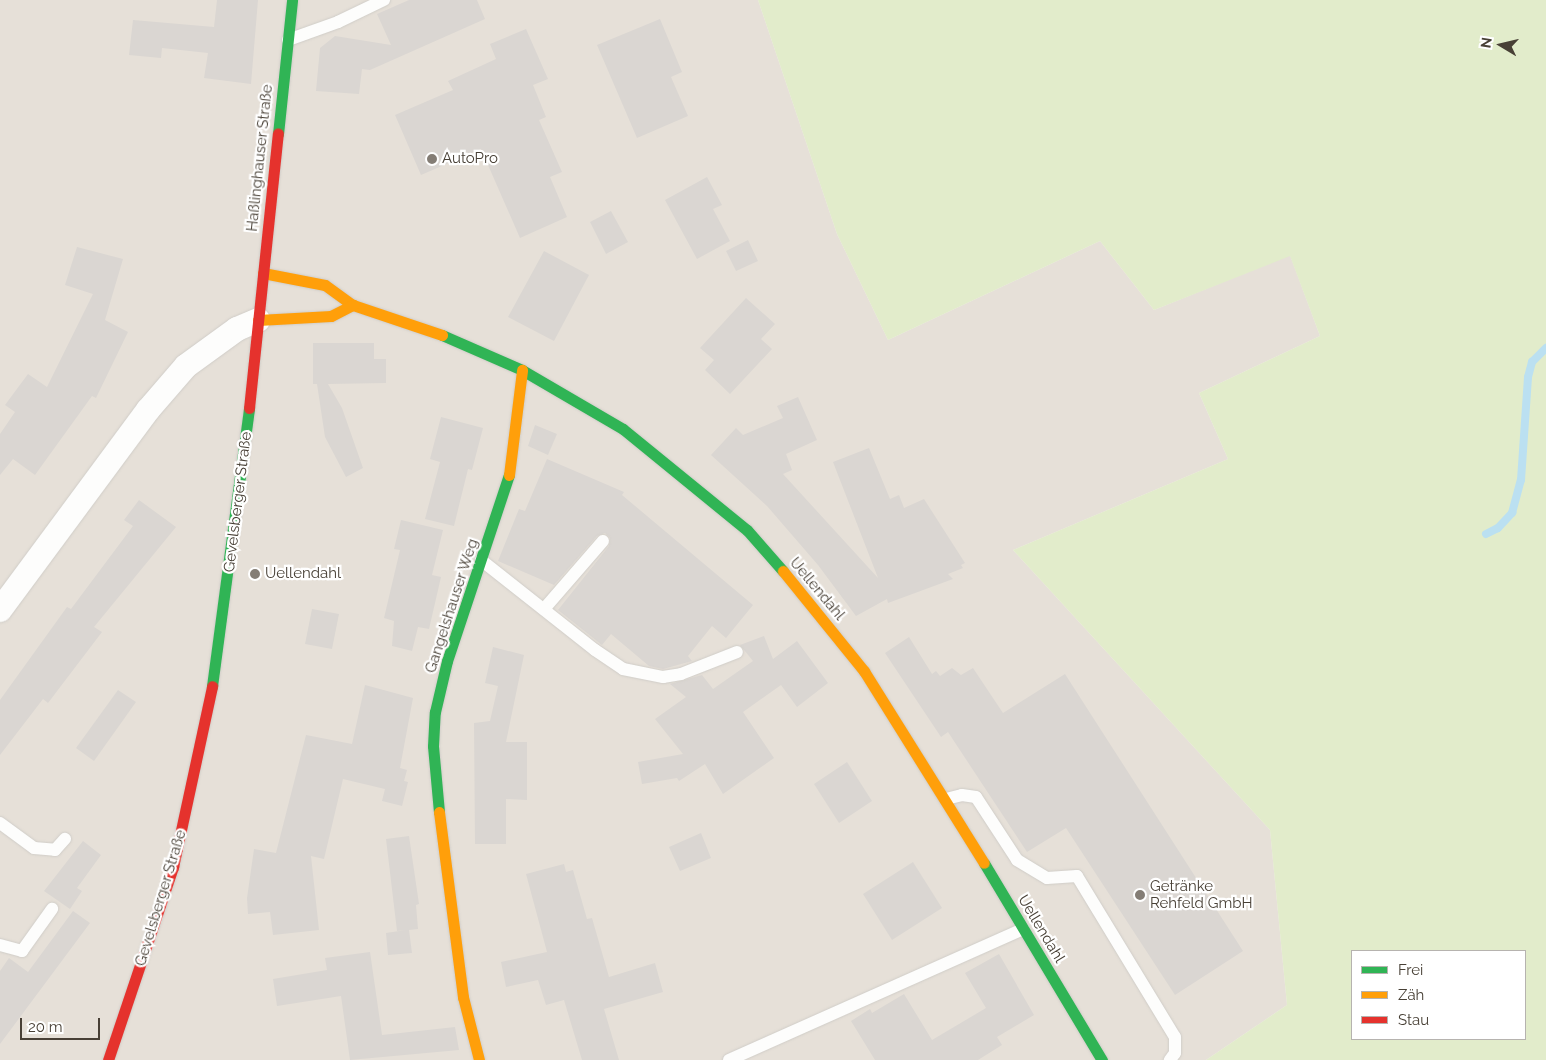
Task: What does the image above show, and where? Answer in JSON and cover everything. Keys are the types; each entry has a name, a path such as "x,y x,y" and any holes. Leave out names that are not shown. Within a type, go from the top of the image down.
{"main road":[{"name":"Haßlinghauser Straße","path":"258,320 292,0"},
{"name":"Uellendahl","path":"263,274 325,285 353,305 409,322 522,370 623,429 747,530 806,596 864,671 946,799 1102,1060"},
{"path":"258,320 331,316 353,305"},
{"name":"Gevelsberger Straße","path":"108,1060 173,867 208,710 237,510 258,320"},
{"name":"Gangelshauser Weg","path":"479,1060 463,997 445,875 433,746 435,712 447,661 508,479 522,370"}],"street":[{"path":"0,610 148,410 186,366 237,329 258,320"}],"lane":[{"path":"288,40 338,22 384,0"},
{"path":"544,609 603,541"},
{"path":"481,560 594,650 623,668 644,675 663,677 681,674 737,652"},
{"path":"946,799 962,795 976,797 1017,860 1047,878 1077,876 1175,1037 1175,1053 1170,1060"},
{"path":"0,824 34,848 55,850 65,839"},
{"path":"0,945 22,951 52,909"},
{"path":"729,1060 1023,929"}],"shaded area":[{"path":"0,0 758,0 837,234 888,340 1100,241 1154,310 1290,255 1320,336 1199,393 1228,459 1013,550 1270,830 1287,1005 1206,1060 0,1060"}],"green space":[{"path":"758,0 1546,0 1546,1060 1206,1060 1287,1005 1270,830 1013,550 1228,459 1199,393 1320,336 1290,256 1154,310 1100,241 888,340 837,234"}],"building":[{"path":"217,0 258,0 251,84 204,78 208,53 162,48 161,58 129,55 133,20 214,27"},
{"path":"409,0 477,0 485,19 370,70 362,69 359,94 316,91 320,48 335,36 391,45 377,14"},
{"path":"660,19 682,72 671,77 688,116 637,138 597,45"},
{"path":"526,29 548,79 533,85 546,117 539,120 562,172 550,177 567,217 520,238 481,149 421,175 395,115 453,90 448,81 496,59 490,44"},
{"path":"707,177 722,205 713,209 730,241 697,259 665,200"},
{"path":"611,211 628,242 606,254 590,222"},
{"path":"748,240 758,261 736,271 726,251"},
{"path":"77,247 123,259 105,320 128,332 96,398 92,396 35,475 13,459 0,475 0,434 15,412 5,405 28,374 47,387 93,294 65,285"},
{"path":"544,251 589,275 554,341 508,317"},
{"path":"746,298 775,324 761,339 772,349 730,394 705,370 714,360 700,348"},
{"path":"313,343 374,343 374,359 386,359 386,383 328,384 342,408 363,468 346,477 325,437 317,384 313,384"},
{"path":"798,397 817,440 786,454 792,470 783,474 878,578 833,462 869,448 890,499 899,495 904,508 924,499 965,563 961,565 963,568 948,574 953,579 888,603 887,599 856,616 818,565 767,506 711,455 736,428 743,435 783,418 777,406"},
{"path":"441,417 483,428 472,470 468,469 454,526 425,519 440,462 430,459"},
{"path":"535,425 557,434 548,455 528,446"},
{"path":"547,459 624,492 622,495 753,605 726,638 712,626 688,656 692,661 663,669 649,666 611,634 602,645 558,610 609,546 610,538 605,533 597,536 554,585 498,561 519,509 525,511"},
{"path":"139,500 176,527 94,627 102,632 48,703 43,699 0,755 0,700 67,607 71,609 133,526 124,520"},
{"path":"401,520 443,530 432,575 441,577 429,629 418,627 412,651 392,646 394,621 384,618 400,550 394,549"},
{"path":"312,609 339,614 332,649 305,644"},
{"path":"764,636 773,659 797,641 828,683 797,707 781,685 743,712 774,758 723,794 705,764 679,781 677,778 642,784 638,762 683,754 655,719 686,697 670,684 702,675 713,689 753,661 740,645"},
{"path":"909,637 932,674 936,671 940,676 952,668 961,675 973,668 1003,713 1065,674 1243,951 1175,995 1066,828 1027,852 948,732 941,737 885,653"},
{"path":"493,647 524,655 506,742 527,742 527,800 506,799 506,844 475,844 474,723 490,721 498,686 485,683"},
{"path":"365,685 413,698 400,768 407,770 404,781 408,782 402,806 382,801 385,789 343,779 324,859 311,856 319,930 273,935 270,912 248,914 247,898 254,849 276,853 306,735 352,744"},
{"path":"118,690 136,702 94,761 76,748"},
{"path":"847,762 872,801 839,823 814,784"},
{"path":"701,833 711,858 680,871 669,847"},
{"path":"409,836 419,904 416,905 418,929 409,930 412,953 388,955 386,933 406,930 397,931 386,839"},
{"path":"83,841 101,855 77,888 82,891 70,909 44,891"},
{"path":"913,862 942,908 892,940 863,894"},
{"path":"564,864 566,872 573,870 587,919 592,918 609,977 655,963 663,992 604,1009 619,1060 582,1060 564,1000 546,1005 538,980 506,987 501,962 547,952 526,874"},
{"path":"73,911 90,923 0,1044 0,971 9,958 28,972"},
{"path":"370,952 382,1035 455,1027 459,1050 350,1060 341,996 277,1006 273,979 327,970 325,958"},
{"path":"999,954 1034,1015 997,1037 1002,1045 978,1060 875,1060 851,1021 870,1009 872,1013 904,994 932,1040 986,1008 965,973"}],"waterway":[{"path":"1486,534 1498,528 1512,513 1521,480 1528,377 1532,362 1546,348"}],"traffic: fast":[{"path":"278,134 292,0"},
{"path":"442,335 522,370 623,429 747,530 783,571"},
{"path":"212,686 249,408"},
{"path":"439,812 433,746 435,712 447,661 509,475"},
{"path":"984,863 1102,1060"}],"traffic: slow":[{"path":"263,273 325,285 353,305 442,335"},
{"path":"258,320 331,316 353,305"},
{"path":"509,475 522,370"},
{"path":"783,571 864,671 984,863"},
{"path":"439,812 463,997 479,1060"}],"traffic: jam":[{"path":"249,408 278,134"},
{"path":"108,1060 173,867 212,686"}],"place":[{"name":"AutoPro","path":"432,159"},
{"name":"Uellendahl","path":"255,574"},
{"name":"Getränke Rehfeld GmbH","path":"1140,895"}]}
